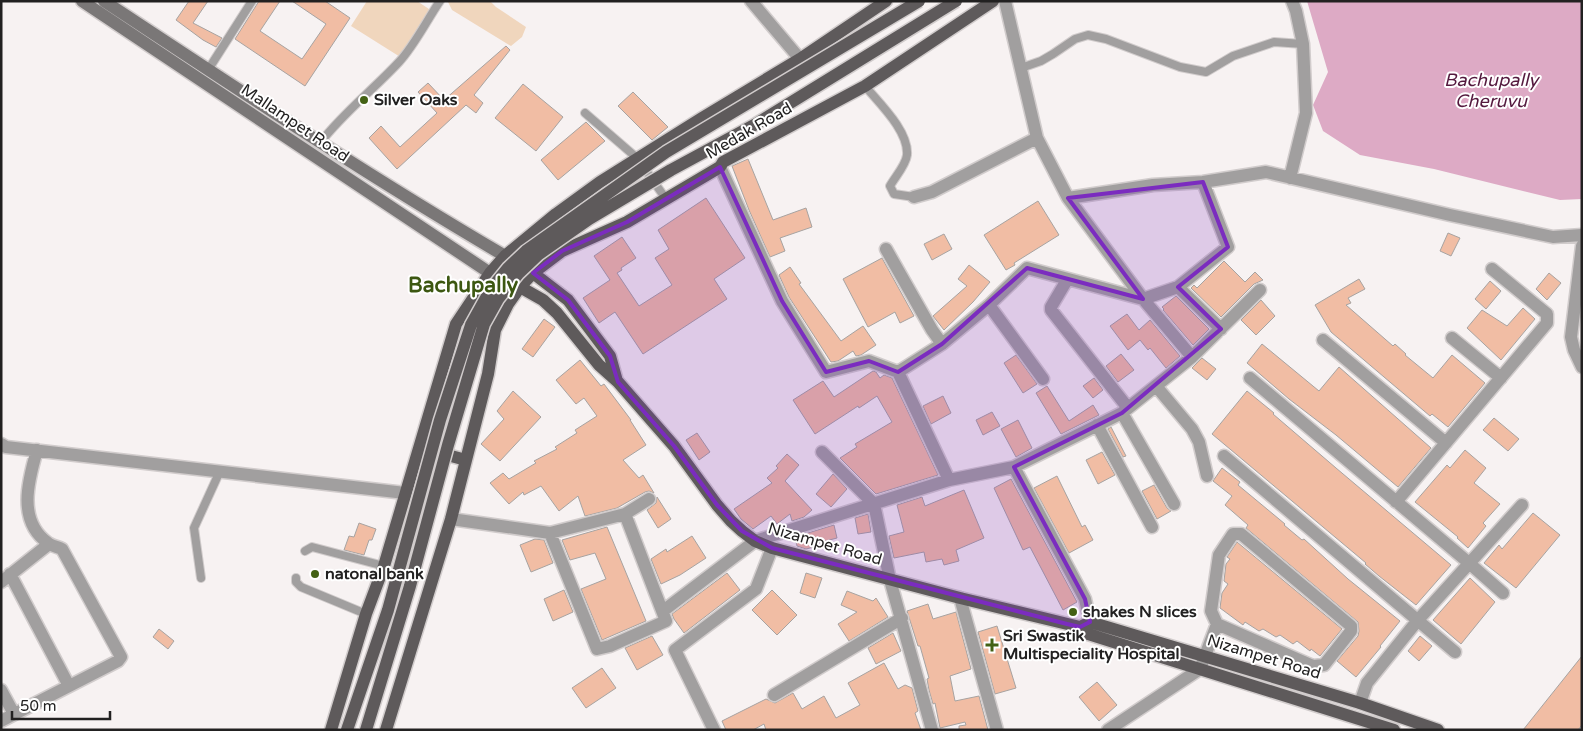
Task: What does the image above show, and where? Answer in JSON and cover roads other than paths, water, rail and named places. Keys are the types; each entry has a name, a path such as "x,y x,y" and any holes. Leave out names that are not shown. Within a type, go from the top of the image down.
{"main road":[{"name":"Mallampet Road","path":"82,1 106,4 320,143 412,201 505,256"},
{"path":"331,730 366,614 384,566 456,324 490,273 505,256 556,214 600,182 800,59 886,1"},
{"path":"347,730 388,610 440,420 462,351 471,325 497,282 508,268 526,252 666,152 919,1"},
{"path":"366,730 410,586 448,445 484,324 498,300 518,274 539,254 589,219 671,170 756,124 956,1"},
{"name":"Medak Road","path":"386,730 451,519 488,374 495,330 508,304 520,286 532,273 562,251 628,222 720,167 723,162 865,86 993,1"},
{"name":"Mallampet Road","path":"106,4 490,273"},
{"path":"532,273 568,300 610,356 618,382"},
{"name":"Nizampet Road","path":"520,286 543,300 557,313 599,365 618,382 674,446 717,505 742,532 755,541 772,548 890,580 960,598 1085,624 1206,657 1360,702 1438,730"},
{"path":"419,448 466,460"},
{"name":"Nizampet Road","path":"1085,624 1085,632 1394,730"}],"street":[{"path":"751,1 800,59"},
{"path":"1005,1 1037,138 1068,198 1143,299 1192,357"},
{"path":"1290,178 1306,113 1303,44 1292,1"},
{"path":"914,197 932,192 1037,138"},
{"path":"720,167 782,301 826,372 869,361 898,372 949,480"},
{"path":"1068,198 1153,185 1203,182 1266,172 1553,237 1582,235"},
{"path":"898,372 942,344 989,305 1028,268 1143,299 1178,287 1228,247 1203,182"},
{"path":"1582,246 1571,337 1574,350 1582,367"},
{"path":"886,249 932,330 942,344"},
{"path":"1396,502 1547,323 1547,314 1492,269"},
{"path":"1067,280 1051,310 1125,410 1174,504"},
{"path":"1178,287 1221,329"},
{"path":"663,611 755,541 949,480 1014,467 1125,410 1192,357 1260,290"},
{"path":"989,305 1043,379"},
{"path":"1452,338 1501,378"},
{"path":"1323,340 1446,443"},
{"path":"1250,378 1503,593"},
{"path":"1156,386 1192,428 1199,442 1207,476"},
{"path":"1097,425 1152,527"},
{"path":"1,444 6,447 405,493"},
{"path":"1,721 118,661 122,657 62,549 49,544 37,532 29,518 27,503 29,482 37,450"},
{"path":"822,452 874,504 890,580 932,730"},
{"path":"1224,456 1454,652"},
{"path":"1014,467 1085,599 1085,624"},
{"path":"451,519 550,533 625,514 649,499"},
{"path":"1360,702 1367,683 1418,620 1522,505"},
{"path":"550,533 597,649 610,646 666,621 625,514"},
{"path":"1114,728 1200,669 1217,624 1211,611 1219,555 1234,534 1241,534 1351,626 1351,631 1324,665 1313,666 1217,624"},
{"path":"49,544 6,578 69,686"},
{"path":"714,730 675,650 756,589 772,548"},
{"path":"960,598 997,730"},
{"path":"774,695 902,618"},
{"path":"1,690 14,714"}],"lane":[{"path":"208,70 252,1"},
{"path":"320,143 360,99 400,62 440,1"},
{"path":"1021,68 1041,61 1075,39 1088,35 1106,39 1180,68 1206,72 1223,64 1233,56 1274,42 1303,44"},
{"path":"865,86 900,129 906,147 907,156 890,186 894,194 914,197"},
{"path":"586,114 637,158 666,199"},
{"path":"201,578 194,528 220,471"},
{"path":"305,551 312,548 384,566"},
{"path":"296,578 296,582 301,587 366,614"}],"water":[{"name":"Bachupally Cheruvu","path":"1307,1 1582,1 1582,199 1560,200 1434,169 1360,155 1323,131 1313,105 1328,72"}],"place":[{"name":"Silver Oaks","path":"364,100"},
{"name":"natonal bank","path":"315,574"},
{"name":"shakes N slices","path":"1073,612"},
{"name":"Sri Swastik Multispeciality Hospital","path":"992,645"}],"district":[{"name":"Bachupally","path":"463,285"}]}
